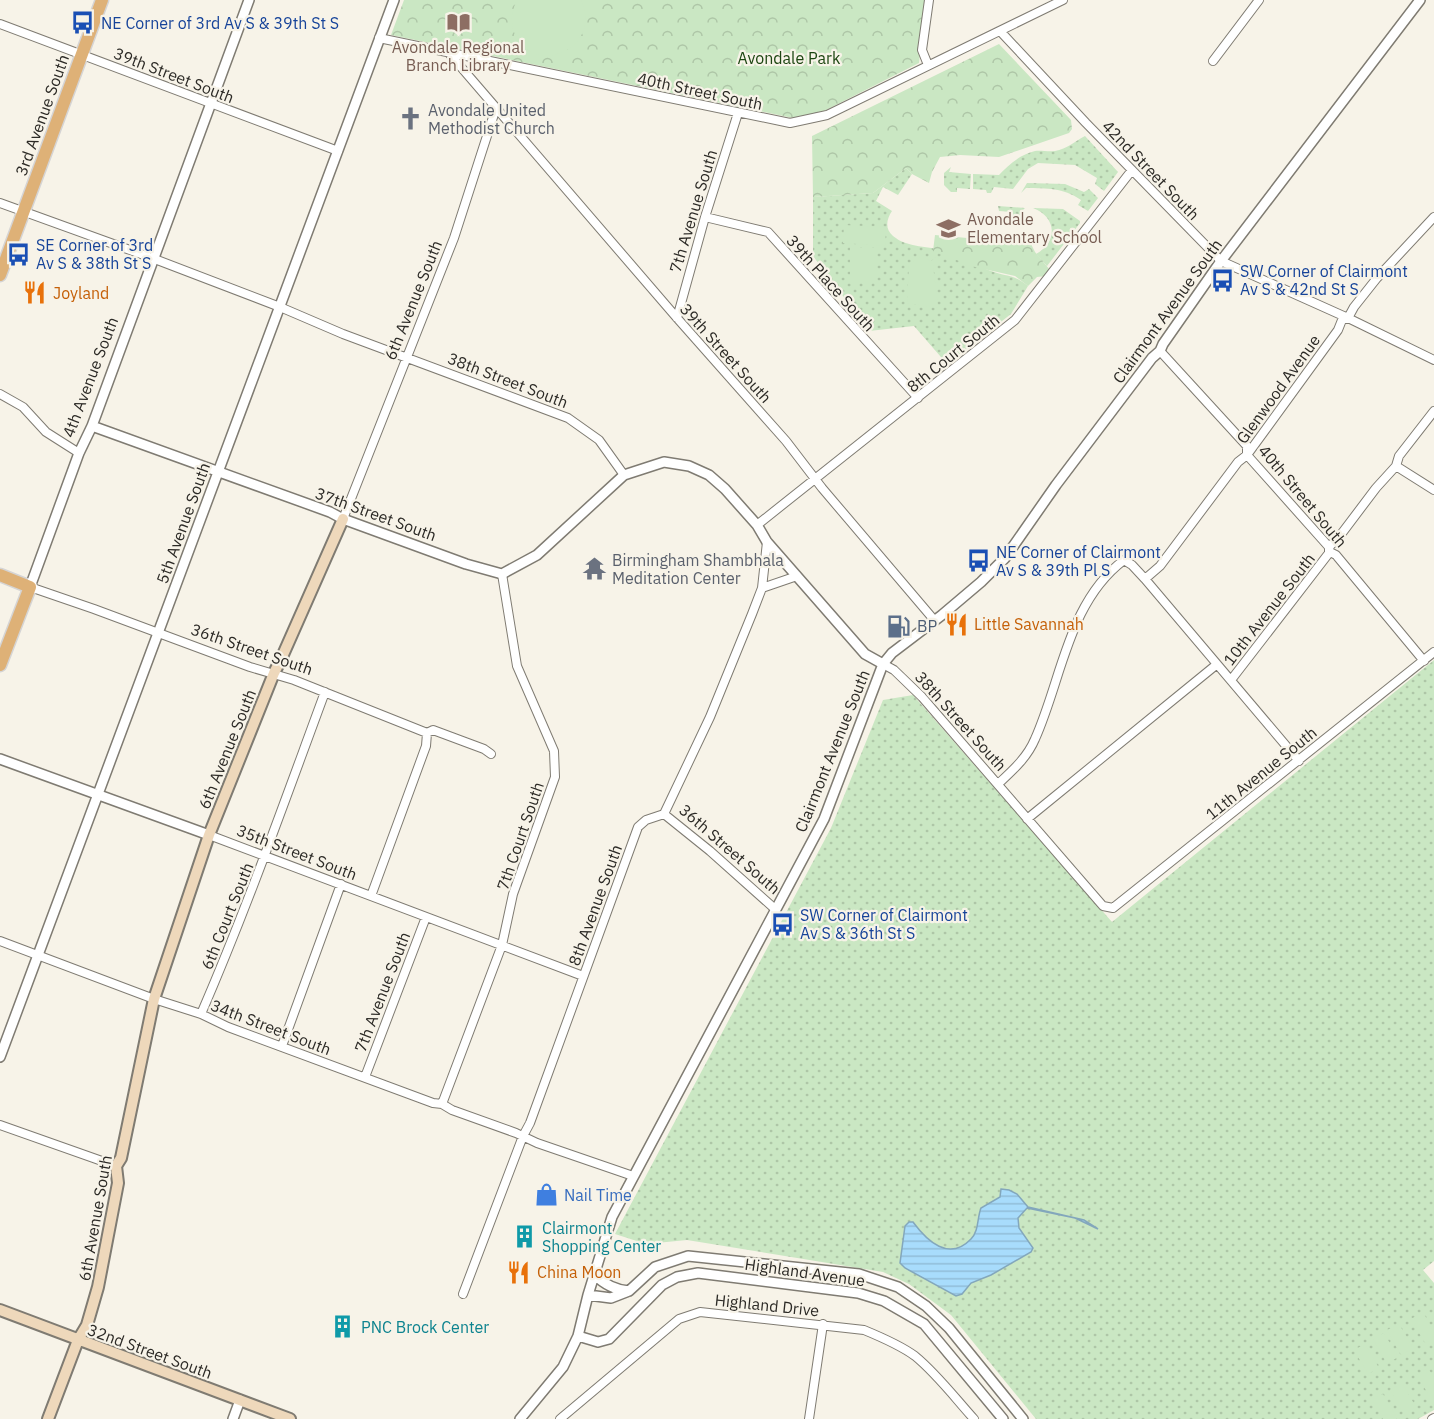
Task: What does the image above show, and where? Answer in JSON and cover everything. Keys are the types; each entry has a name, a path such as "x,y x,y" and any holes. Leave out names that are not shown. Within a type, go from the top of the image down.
{"main road":[{"name":"3rd Avenue South","path":"0,275 102,0"},
{"name":"6th Avenue South","path":"48,1419 78,1340 87,1325 98,1287 118,1183 116,1166 121,1158 154,999 209,835 274,673 343,519"},
{"name":"36th Street South","path":"0,575 30,587"},
{"name":"4th Avenue South","path":"0,665 30,587"},
{"name":"32nd Street South","path":"0,1310 290,1419"}],"street":[{"name":"4th Avenue South","path":"30,587 79,453 92,426 249,0"},
{"name":"5th Avenue South","path":"0,1056 394,0"},
{"path":"928,65 922,50 929,0"},
{"name":"40th Street South","path":"379,38 790,123 827,115 1063,0"},
{"path":"1213,62 1259,0"},
{"name":"Clairmont Avenue South","path":"520,1419 563,1367 578,1336 612,1216 824,819 883,664 892,653 935,621 1005,558 1056,485 1152,358 1160,351 1221,261 1420,0"},
{"name":"39th Street South","path":"0,24 338,151"},
{"name":"42nd Street South","path":"1000,31 1221,261 1348,318 1434,360"},
{"name":"39th Street South","path":"448,52 773,426 935,621"},
{"name":"6th Avenue South","path":"343,519 454,238 496,108"},
{"name":"7th Avenue South","path":"677,318 705,216 738,112"},
{"name":"8th Court South","path":"758,525 1021,315 1132,170"},
{"name":"38th Street South","path":"0,203 152,258 343,334 568,418 599,440 624,475 664,462 689,466 709,475 758,525 767,542 865,654 894,670 922,697 1103,906"},
{"name":"39th Place South","path":"705,216 768,232 918,398"},
{"name":"Glenwood Avenue","path":"1145,579 1160,566 1238,462 1247,455 1338,330 1342,320 1348,318 1377,278 1434,217"},
{"name":"40th Street South","path":"1160,351 1247,446 1247,455 1329,547 1330,552 1336,555 1424,660"},
{"path":"0,394 23,407 46,432 79,453"},
{"name":"10th Avenue South","path":"1231,680 1329,553 1329,547 1396,466 1399,456 1434,411"},
{"name":"37th Street South","path":"92,426 466,564 502,574"},
{"path":"1396,466 1434,490"},
{"path":"502,574 537,555 624,475"},
{"path":"664,814 710,717 762,588 767,542"},
{"path":"998,784 1021,762 1035,740 1072,633 1099,586 1110,571 1124,560 1145,579 1299,761"},
{"name":"7th Court South","path":"442,1104 502,945 513,894 555,777 554,751 517,666 502,574"},
{"path":"762,588 797,576"},
{"name":"36th Street South","path":"30,587 250,667 274,673 427,732 433,730 484,749 491,754"},
{"name":"11th Avenue South","path":"1103,906 1113,909 1434,652"},
{"name":"10th Avenue South","path":"1027,819 1216,665"},
{"name":"6th Court South","path":"201,1014 265,856 325,692"},
{"path":"371,896 426,746 427,732"},
{"name":"35th Street South","path":"0,759 583,976"},
{"name":"36th Street South","path":"664,814 710,851 775,909"},
{"name":"8th Avenue South","path":"463,1294 530,1123 638,827 646,820 664,814"},
{"path":"282,1046 340,884"},
{"name":"7th Avenue South","path":"365,1077 426,916"},
{"name":"34th Street South","path":"0,941 633,1176"},
{"path":"0,1125 116,1166"},
{"name":"Highland Avenue","path":"629,1291 655,1267 688,1256 859,1274 898,1287 926,1306 949,1328 1023,1419"},
{"name":"Highland Avenue","path":"578,1336 598,1342 609,1339 662,1285 677,1277 698,1273 858,1293 884,1301 924,1324 1003,1419"},
{"path":"595,1275 604,1284 618,1290 629,1291"},
{"path":"588,1295 611,1298 629,1291"},
{"name":"Highland Drive","path":"560,1419 679,1319 700,1312 864,1330 888,1340 914,1356 931,1371 974,1419"},
{"path":"809,1419 823,1324"},
{"path":"233,1419 240,1400"}],"green space":[{"name":"Avondale Park","path":"404,0 926,0 919,63 822,112 793,118 391,35"},
{"path":"517,0 581,0 585,17 583,32 575,44 563,52 549,55 535,54 523,46 514,32 512,16"},
{"path":"999,44 1071,120 1072,129 1069,133 999,157 960,155 940,157 929,183 906,168 873,193 813,197 812,136"},
{"path":"1085,136 1118,172 1104,191 1095,184 1097,178 1075,165 1038,163 1028,169 1013,189 994,187 991,193 987,193 986,190 973,189 973,174 999,175 1025,155 1035,151 1059,150"},
{"path":"951,167 949,172 971,174 970,189 957,188 957,192 951,192 944,185 944,173"},
{"path":"906,168 912,174 898,195 883,187 876,201 892,211 887,224 893,236 912,245 953,253 988,270 1015,278 1028,286 1011,314 947,364 914,326 869,331 813,256 813,197 873,193"},
{"path":"1027,183 1065,184 1084,192 1089,189 1098,198 1088,211 1078,205 1081,200 1061,191 1026,188 1021,193"},
{"path":"998,206 1025,208 1022,211 1026,222 1013,220 1013,212 999,211"},
{"path":"1033,208 1063,209 1080,221 1047,266 1036,254 1048,243 1052,230 1047,217"},
{"path":"844,225 886,227 885,246 843,243"},
{"path":"935,235 1031,244 1050,270 1046,276 1037,277 1028,286 1015,276 975,267 933,251"},
{"path":"850,248 877,248 877,282 850,282"},
{"path":"924,254 930,262 937,256 940,260 933,265 938,308 907,303 909,265"},
{"path":"1434,660 1434,1261 1423,1270 1434,1283 1434,1410 1418,1419 1036,1419 951,1315 909,1284 883,1272 687,1240 646,1244 615,1234 831,828 883,700 913,695 1112,922"},
{"path":"1423,1312 1434,1332 1434,1338 1425,1343 1411,1319"},
{"path":"1399,1324 1413,1348 1401,1355 1387,1330"},
{"path":"1384,1333 1398,1357 1387,1364 1373,1339"},
{"path":"1365,1344 1379,1368 1368,1374 1354,1350"},
{"path":"1428,1368 1434,1378 1434,1397 1431,1399 1417,1375"},
{"path":"1402,1383 1416,1407 1404,1414 1390,1390"},
{"path":"1383,1394 1396,1419 1383,1419 1372,1400"}],"water":[{"path":"1001,1189 1017,1194 1028,1207 1084,1220 1098,1229 1075,1218 1027,1208 1018,1218 1019,1228 1033,1248 1031,1252 991,1275 971,1283 962,1294 956,1296 900,1263 905,1226 909,1222 913,1222 932,1242 947,1249 955,1249 963,1246 974,1236 981,1208 1000,1197"}],"place":[{"name":"Avondale Regional Branch Library","path":"458,22"},
{"name":"NE Corner of 3rd Av S & 39th St S","path":"83,23"},
{"name":"Avondale United Methodist Church","path":"410,119"},
{"name":"Avondale Elementary School","path":"949,228"},
{"name":"SE Corner of 3rd Av S & 38th St S","path":"18,254"},
{"name":"SW Corner of Clairmont Av S & 42nd St S","path":"1222,280"},
{"name":"Joyland","path":"35,293"},
{"name":"NE Corner of Clairmont Av S & 39th Pl S","path":"978,561"},
{"name":"Birmingham Shambhala Meditation Center","path":"594,569"},
{"name":"Little Savannah","path":"956,624"},
{"name":"BP","path":"899,626"},
{"name":"SW Corner of Clairmont Av S & 36th St S","path":"782,924"},
{"name":"Nail Time","path":"546,1195"},
{"name":"Clairmont Shopping Center","path":"524,1237"},
{"name":"China Moon","path":"519,1272"},
{"name":"PNC Brock Center","path":"343,1327"}]}
